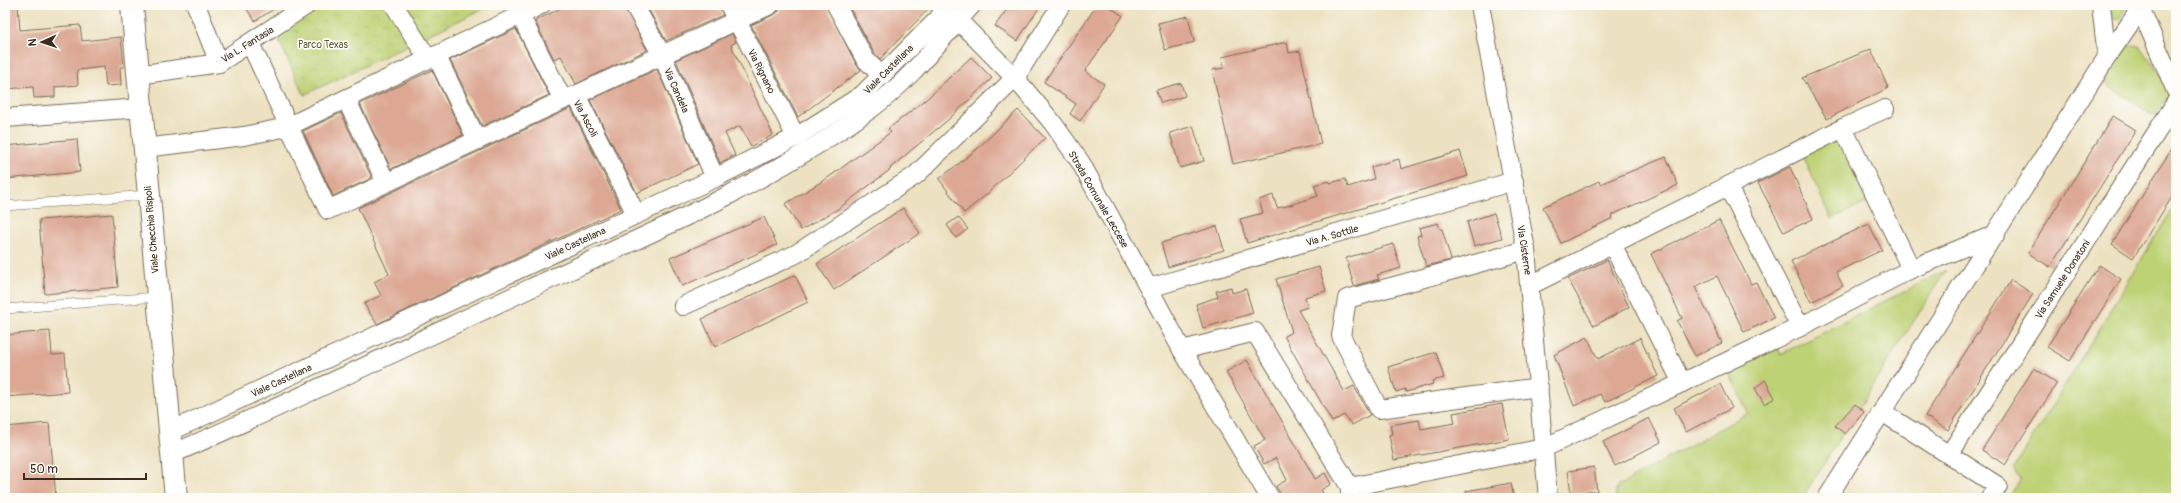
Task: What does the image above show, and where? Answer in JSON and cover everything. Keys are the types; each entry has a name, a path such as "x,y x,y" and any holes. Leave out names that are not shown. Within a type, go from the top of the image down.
{"main road":[{"name":"Viale Checchia Rispoli","path":"132,5 176,498"}],"street":[{"name":"Via L. Fantasia","path":"196,5 219,63 303,6"},
{"path":"394,5 432,57 476,140"},
{"path":"144,148 244,136 287,127 540,5"},
{"name":"Via Candela","path":"634,5 662,55 715,178"},
{"path":"250,43 287,127 328,210 662,55 733,13 770,5"},
{"path":"836,5 865,59 882,76"},
{"path":"172,454 648,234 726,196 793,159 877,103 898,86 972,5"},
{"path":"683,306 796,254 916,175 1015,78 1061,5"},
{"name":"Via Cisterne","path":"1480,5 1526,250 1548,498"},
{"path":"2101,5 2107,57"},
{"name":"Viale Castellana","path":"169,432 715,178 796,136 862,95 938,19 946,6"},
{"name":"Strada Comunale Leccese","path":"946,6 1015,78 1052,122 1081,163 1182,350 1270,498"},
{"path":"1827,498 2140,7"},
{"path":"2140,7 2176,91"},
{"name":"Via Rignano","path":"733,13 796,136"},
{"name":"Via Ascoli","path":"520,15 570,98 636,214"},
{"path":"138,75 219,63"},
{"path":"346,99 386,182"},
{"name":"Via Samuele Donatoni","path":"1949,456 2176,102"},
{"path":"5,118 141,108"},
{"path":"1530,285 1843,128 1885,109"},
{"path":"1843,128 1911,269"},
{"name":"Via A. Sottile","path":"1149,288 1514,181"},
{"path":"1728,187 1800,327"},
{"path":"1182,350 1255,332 1350,492 1544,448 1800,327 1911,269 1996,234"},
{"path":"1612,244 1682,383"},
{"path":"1526,250 1347,299 1342,336 1379,409 1539,387"},
{"path":"1882,412 1998,486 1990,498"}],"lane":[{"path":"5,206 148,195"},
{"path":"5,309 157,297"}],"green space":[{"name":"Parco Texas","path":"307,5 491,5 304,95 273,27"},
{"path":"2112,5 2127,5 2122,17 2114,19"},
{"path":"2140,45 2171,92 2156,114 2152,115 2105,83 2118,57 2126,46"},
{"path":"1841,132 1873,200 1831,219 1802,153"},
{"path":"2176,203 2176,498 2008,498 2021,479 2013,470"},
{"path":"1946,270 1802,498 1615,498 1617,487 1748,413 1727,368 1776,345 1781,354"}],"building":[{"path":"5,5 18,5 20,30 80,25 82,41 121,37 124,67 120,67 121,85 106,86 104,67 77,70 78,85 55,87 55,97 34,98 33,87 5,89"},
{"path":"244,5 280,5 255,21"},
{"path":"567,5 624,5 647,50 576,84 561,56 554,59 535,21"},
{"path":"646,5 719,5 723,15 666,41"},
{"path":"780,5 826,5 856,64 861,70 798,117 751,25 775,14 779,11"},
{"path":"848,5 932,5 880,59 874,53"},
{"path":"1010,5 1041,5 1017,41 995,26"},
{"path":"1097,5 1107,5 1123,16 1085,71 1104,84 1080,121 1070,114 1076,104 1044,82"},
{"path":"1188,16 1194,42 1165,50 1158,23"},
{"path":"516,29 549,95 482,126 450,60"},
{"path":"732,34 736,42 731,45 773,135 751,146 740,126 725,133 735,155 720,163 676,60"},
{"path":"1287,42 1289,53 1300,51 1321,144 1233,164 1212,70 1224,68 1222,57"},
{"path":"1871,49 1888,88 1827,119 1802,78"},
{"path":"971,57 992,78 949,119 890,168 891,169 838,209 801,230 785,204 829,177 891,132 888,129 929,97"},
{"path":"657,69 698,164 637,193 590,100"},
{"path":"432,70 463,135 391,169 360,104"},
{"path":"1181,83 1185,96 1161,103 1156,90"},
{"path":"571,108 621,209 377,324 364,304 381,295 374,282 389,274 358,208"},
{"path":"1018,110 1045,138 986,195 964,213 939,179 976,150"},
{"path":"341,113 372,178 333,196 303,131"},
{"path":"2113,116 2136,130 2050,267 2028,253"},
{"path":"1193,126 1204,161 1180,168 1170,133"},
{"path":"77,139 80,172 5,179 5,146"},
{"path":"2176,142 2176,191 2133,258 2112,244"},
{"path":"1460,151 1468,176 1247,243 1240,219 1263,213 1259,200 1273,195 1277,208 1287,206 1318,196 1314,185 1345,179 1348,187 1374,179 1371,167 1399,159 1401,169"},
{"path":"1666,157 1678,185 1612,215 1613,218 1561,243 1543,207 1599,181 1600,184"},
{"path":"1790,167 1813,219 1784,232 1758,183"},
{"path":"903,208 920,233 834,290 817,264"},
{"path":"1494,213 1502,238 1474,246 1467,222"},
{"path":"112,214 118,287 45,294 39,220"},
{"path":"764,217 777,245 682,286 670,258"},
{"path":"958,217 968,229 956,238 947,225"},
{"path":"1719,220 1751,284 1756,282 1774,318 1744,332 1717,276 1695,287 1722,343 1695,356 1677,321 1682,318 1651,254"},
{"path":"1438,223 1440,229 1442,229 1451,260 1426,266 1417,236 1421,235 1419,228"},
{"path":"1869,224 1882,250 1836,272 1843,286 1811,302 1791,261"},
{"path":"1217,226 1224,250 1168,267 1161,243"},
{"path":"1393,244 1401,268 1377,275 1379,279 1354,286 1346,258"},
{"path":"1607,260 1629,307 1594,326 1568,279"},
{"path":"2099,265 2121,279 2070,361 2047,347"},
{"path":"1319,267 1326,291 1305,297 1308,307 1298,310 1344,391 1354,386 1370,415 1352,425 1344,415 1332,422 1284,336 1292,332 1276,279"},
{"path":"795,275 808,302 715,347 702,319"},
{"path":"2011,280 2033,294 1948,430 1925,416"},
{"path":"1231,287 1232,293 1246,289 1253,313 1203,328 1196,304 1218,297 1216,291"},
{"path":"50,331 52,355 65,354 68,392 5,397 5,335"},
{"path":"1587,337 1598,359 1640,338 1658,376 1605,402 1600,394 1574,406 1554,355"},
{"path":"1436,352 1444,378 1432,381 1433,384 1406,392 1405,389 1396,392 1388,367"},
{"path":"1247,360 1315,479 1325,473 1331,484 1321,490 1326,498 1283,498 1276,486 1287,480 1276,458 1264,464 1254,446 1265,440 1226,372"},
{"path":"2034,368 2057,383 2005,465 1982,450"},
{"path":"1765,380 1775,398 1764,404 1755,388"},
{"path":"1720,384 1732,408 1686,432 1674,408"},
{"path":"1502,404 1509,439 1394,460 1389,435 1392,434 1390,425 1419,420 1421,429 1455,423 1453,413"},
{"path":"1855,404 1864,412 1845,434 1835,426"},
{"path":"1649,418 1661,442 1615,466 1603,442"},
{"path":"49,423 56,498 5,498 5,427"},
{"path":"1594,467 1597,491 1571,494 1568,471"},
{"path":"1511,483 1514,498 1466,498 1466,491"}]}
